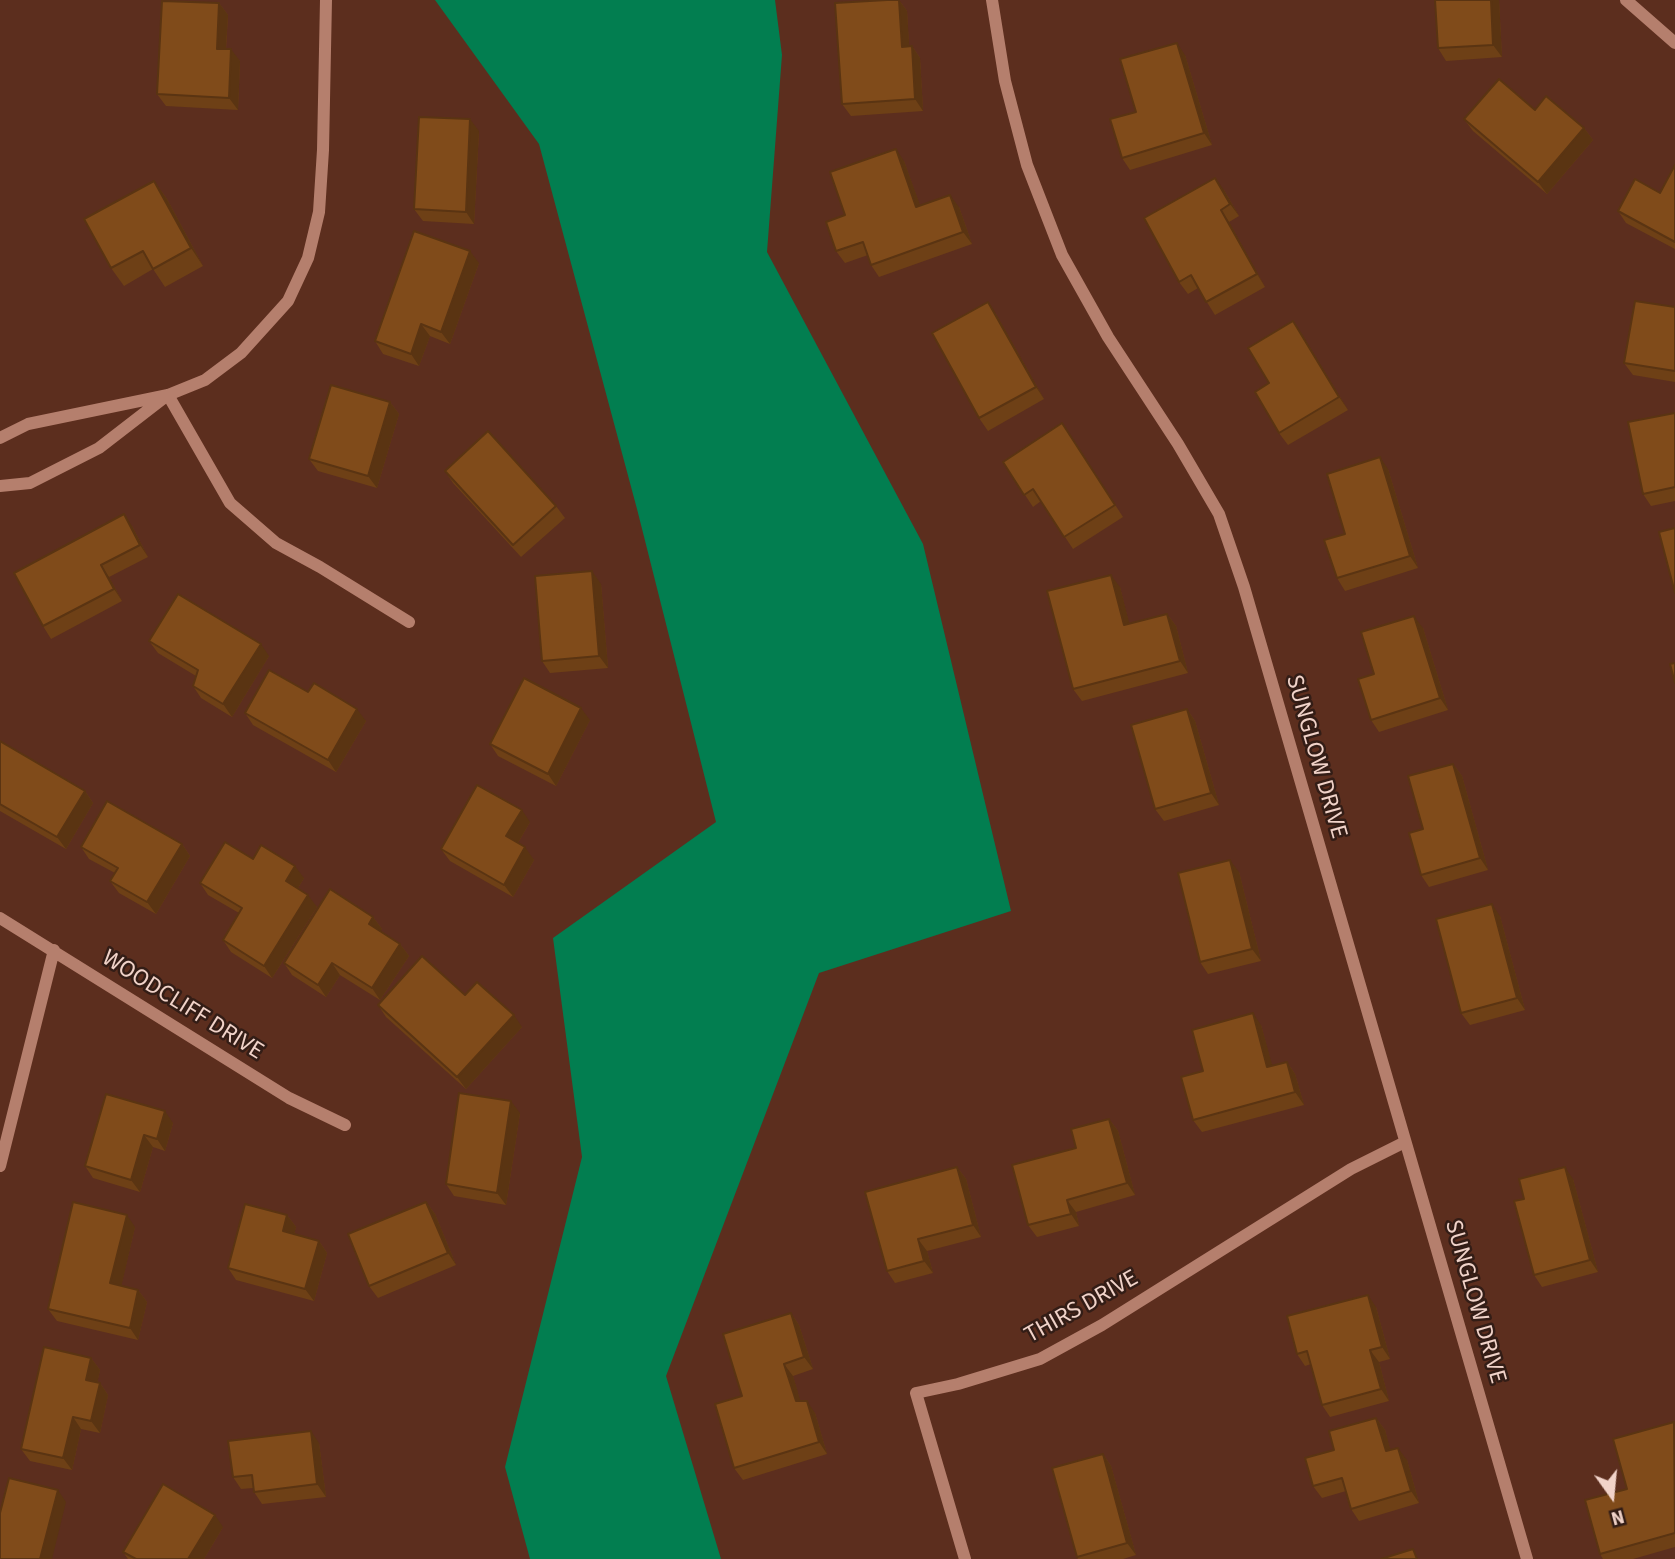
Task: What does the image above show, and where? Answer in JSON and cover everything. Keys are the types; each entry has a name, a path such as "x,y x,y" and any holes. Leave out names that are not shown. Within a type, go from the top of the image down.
{"street":[{"path":"0,438 28,424 168,395 205,380 241,353 288,301 308,258 320,200 326,0"},
{"name":"SUNGLOW DRIVE","path":"992,0 1005,81 1027,166 1062,255 1108,337 1178,444 1219,514 1244,587 1527,1559"},
{"path":"1626,0 1675,43"},
{"path":"0,486 30,483 99,448 168,395"},
{"path":"168,395 230,503 276,543 409,622"},
{"name":"WOODCLIFF DRIVE","path":"0,918 289,1098 345,1125"},
{"path":"0,1166 54,950"},
{"name":"THIRS DRIVE","path":"965,1559 916,1393 958,1384 1040,1359 1102,1325 1351,1168 1405,1142"}],"green space":[{"path":"435,0 775,0 782,55 767,252 923,544 1011,911 819,973 666,1376 721,1559 530,1559 505,1467 582,1157 553,938 716,822 637,509 539,144"}],"building":[{"path":"899,0 902,47 912,46 915,99 842,104 835,3"},
{"path":"1435,0 1491,0 1493,45 1438,48"},
{"path":"162,1 219,3 217,49 231,49 229,98 157,94"},
{"path":"1177,43 1204,133 1122,158 1110,119 1136,112 1120,59"},
{"path":"1499,79 1535,110 1546,96 1584,128 1538,182 1464,119"},
{"path":"419,117 470,119 466,212 414,209"},
{"path":"896,149 916,207 950,195 963,232 871,265 863,242 836,251 826,222 845,215 830,172"},
{"path":"1675,165 1675,242 1618,211 1635,179 1660,193"},
{"path":"1215,178 1230,204 1221,210 1257,274 1206,302 1191,275 1179,282 1144,218"},
{"path":"154,181 191,248 153,269 143,251 111,268 84,219"},
{"path":"414,231 470,251 441,332 421,324 411,354 375,341"},
{"path":"1635,301 1675,307 1675,371 1624,363"},
{"path":"988,302 1036,387 979,418 932,333"},
{"path":"1293,321 1339,397 1279,433 1255,392 1269,383 1248,348"},
{"path":"331,385 390,402 368,476 309,459"},
{"path":"1675,413 1675,487 1643,494 1628,422"},
{"path":"1062,423 1115,505 1064,537 1033,489 1024,495 1003,462"},
{"path":"488,431 556,506 513,545 445,471"},
{"path":"1380,457 1410,556 1337,578 1324,540 1345,534 1327,474"},
{"path":"124,514 140,545 101,565 114,589 43,626 14,573"},
{"path":"1675,528 1675,593 1659,532"},
{"path":"592,571 599,656 542,661 535,576"},
{"path":"1111,575 1124,625 1167,614 1180,661 1073,689 1047,591"},
{"path":"178,594 261,644 223,704 193,686 198,670 149,641"},
{"path":"1414,616 1440,698 1371,720 1358,679 1374,674 1361,632"},
{"path":"1675,663 1675,683 1670,664"},
{"path":"269,670 308,692 314,683 357,709 328,760 245,713"},
{"path":"524,678 581,708 548,774 490,744"},
{"path":"1187,709 1211,793 1155,809 1131,725"},
{"path":"0,741 85,791 57,837 0,804"},
{"path":"1453,764 1480,858 1421,875 1409,833 1423,829 1408,776"},
{"path":"477,785 522,810 506,836 525,847 504,885 441,849"},
{"path":"107,801 182,844 147,902 110,881 118,868 81,847"},
{"path":"225,842 253,859 261,845 295,866 286,881 308,895 264,966 223,940 242,908 200,883"},
{"path":"1230,860 1252,949 1200,962 1178,873"},
{"path":"330,889 373,917 369,924 400,944 372,988 332,963 318,985 284,963"},
{"path":"1492,904 1517,998 1461,1013 1436,919"},
{"path":"422,956 465,995 477,982 514,1015 457,1077 378,1005"},
{"path":"1253,1013 1267,1067 1287,1062 1295,1092 1193,1120 1181,1077 1203,1071 1192,1030"},
{"path":"459,1093 511,1101 497,1193 446,1184"},
{"path":"106,1094 165,1111 157,1139 144,1135 131,1180 85,1166"},
{"path":"1109,1119 1127,1183 1067,1200 1071,1214 1028,1225 1012,1165 1076,1148 1071,1129"},
{"path":"957,1167 973,1225 918,1239 924,1261 887,1271 865,1192"},
{"path":"1565,1167 1590,1260 1534,1275 1514,1201 1524,1199 1519,1179"},
{"path":"73,1202 127,1215 110,1283 138,1290 130,1328 48,1309"},
{"path":"426,1202 448,1253 369,1286 348,1234"},
{"path":"245,1204 287,1215 283,1231 319,1241 305,1289 228,1268"},
{"path":"1368,1295 1382,1347 1370,1350 1381,1389 1322,1405 1307,1351 1297,1354 1287,1316"},
{"path":"791,1313 804,1357 784,1364 796,1401 807,1401 819,1442 734,1468 715,1404 742,1396 723,1334"},
{"path":"44,1347 91,1358 86,1380 100,1383 91,1421 73,1417 63,1458 21,1449"},
{"path":"1376,1418 1386,1451 1398,1448 1411,1491 1351,1509 1342,1478 1313,1486 1305,1458 1334,1450 1329,1431"},
{"path":"1674,1422 1675,1533 1600,1554 1585,1500 1627,1489 1613,1439"},
{"path":"311,1431 317,1484 254,1492 252,1475 233,1477 228,1441"},
{"path":"1103,1454 1127,1543 1077,1557 1052,1468"},
{"path":"9,1478 58,1490 40,1559 0,1559 0,1513"},
{"path":"163,1484 215,1515 188,1559 136,1559 123,1552"},
{"path":"1413,1549 1417,1559 1381,1559"}]}
